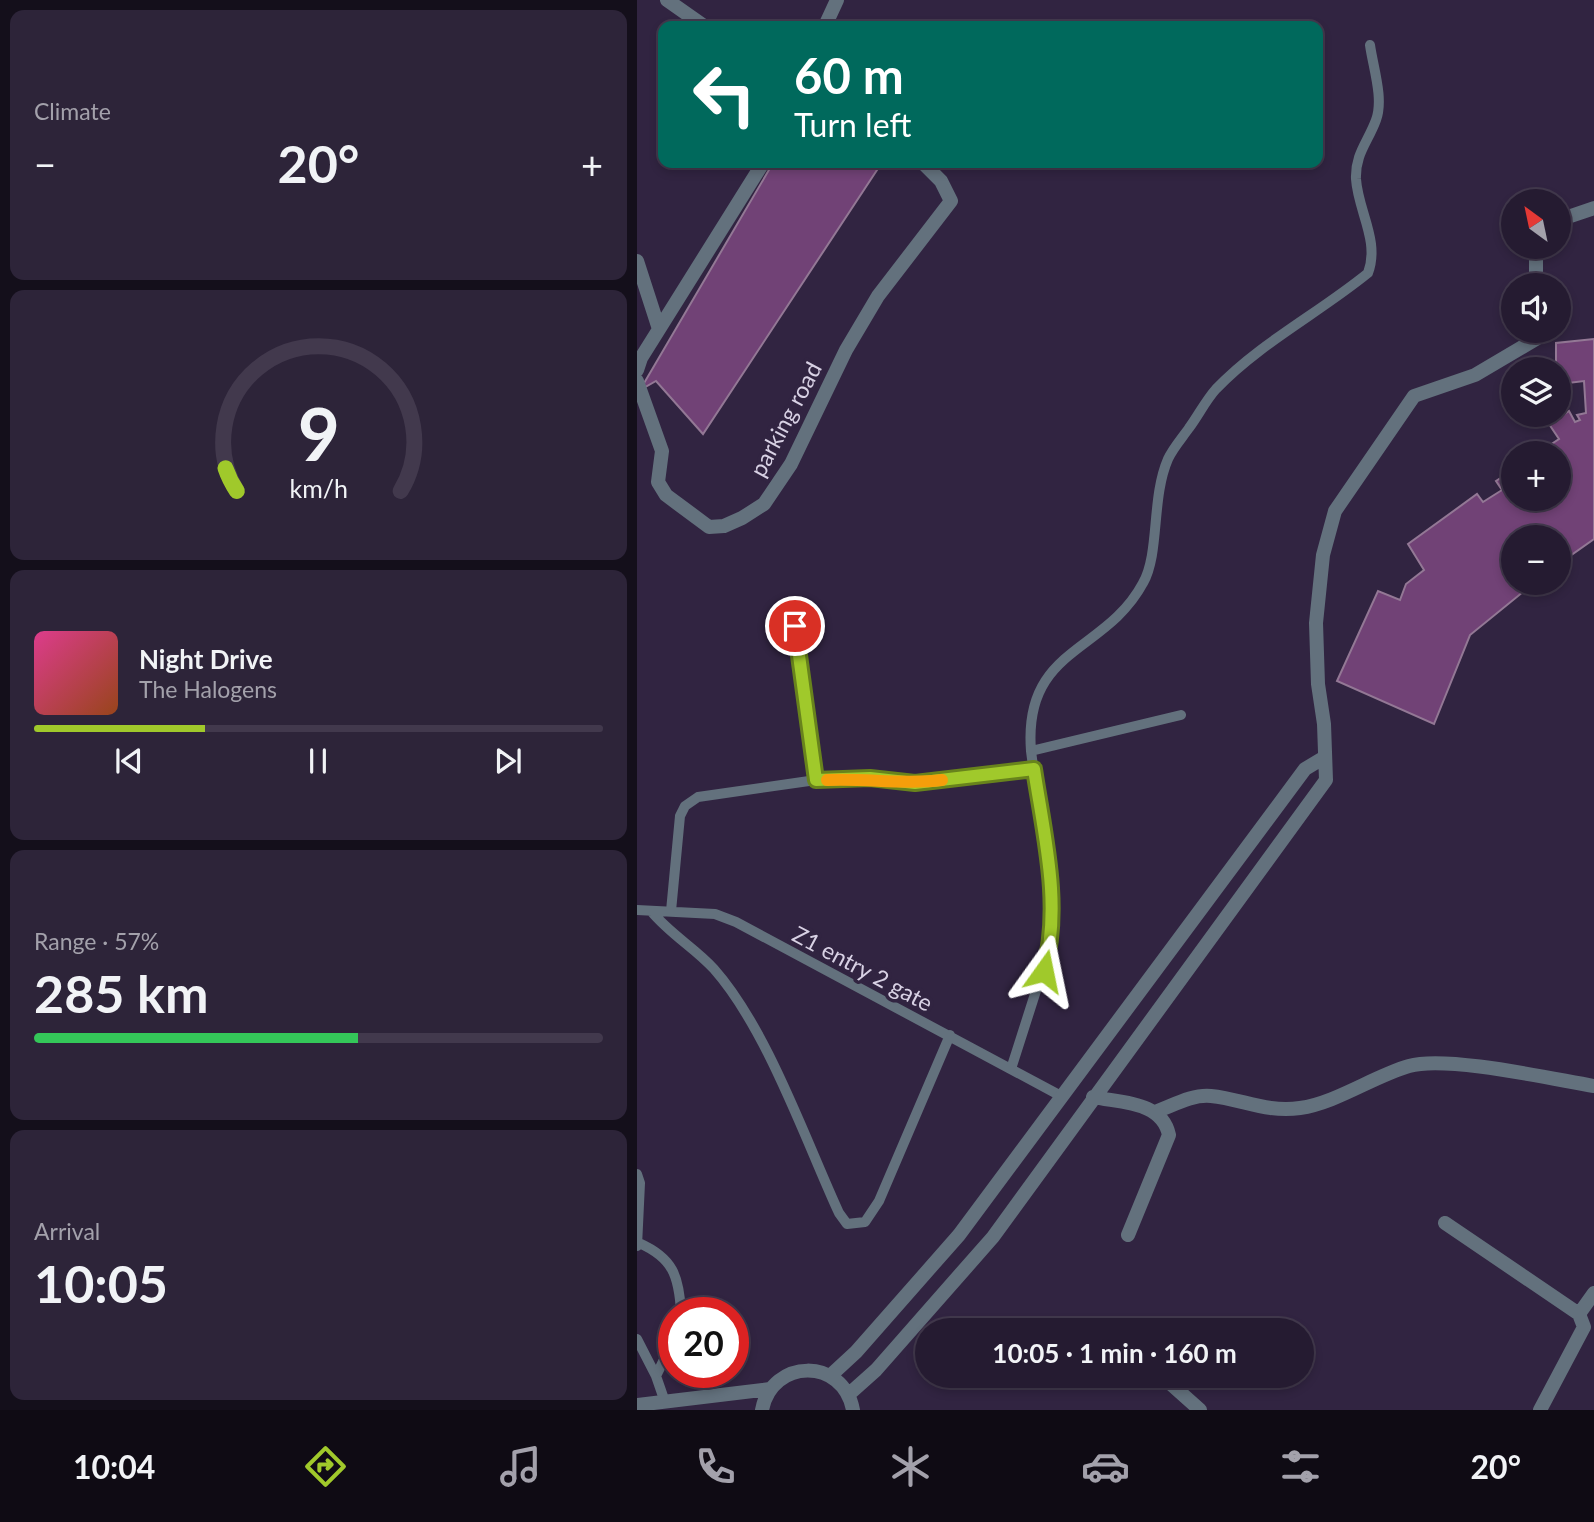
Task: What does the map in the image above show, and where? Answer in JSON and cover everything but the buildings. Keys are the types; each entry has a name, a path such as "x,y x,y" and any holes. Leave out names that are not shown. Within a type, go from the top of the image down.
{"street":[{"path":"667,0 698,21"},
{"path":"827,21 837,0"},
{"path":"637,370 659,329 760,168"},
{"name":"parking road","path":"637,381 663,451 659,482 666,495 709,527 723,526 764,504 791,464 846,350 878,296 951,201 940,181 928,168"},
{"path":"1571,216 1594,208"},
{"path":"637,261 659,329"},
{"path":"848,1395 876,1370 993,1237 1090,1100 1202,954 1326,780 1316,623 1323,555 1335,511 1414,396 1475,375 1529,343"},
{"path":"830,1376 856,1352 959,1235 1305,769 1325,757"},
{"path":"1061,1096 1156,1112 1198,1096 1212,1096 1244,1105 1280,1110 1302,1108 1412,1065 1443,1063 1594,1086"},
{"path":"1128,1235 1169,1135 1166,1123 1156,1112"},
{"path":"1445,1223 1579,1314 1584,1327 1540,1410"},
{"path":"1579,1314 1594,1293"},
{"path":"637,1405 770,1389 791,1373 819,1370 830,1376 848,1395 853,1410"},
{"path":"1176,1388 1201,1410"},
{"path":"762,1410 770,1389"}],"lane":[{"path":"1011,1069 1050,947 1053,917 1031,751 1029,725 1034,700 1043,683 1065,657 1118,614 1144,582 1150,562 1157,493 1169,457 1215,390 1269,343 1368,273 1373,260 1356,183 1356,162 1378,111 1370,45"},
{"path":"795,626 816,780"},
{"path":"1031,751 1181,715"},
{"path":"671,911 680,816 685,806 698,797 816,780 870,778 915,783 1034,769"},
{"name":"Z1 entry 2 gate","path":"637,911 715,915 736,922 1061,1096"},
{"path":"651,911 666,929 713,968 740,1005 761,1042 838,1213 847,1224 865,1222 879,1201 950,1035"},
{"path":"637,1174 640,1183 638,1245 660,1252 671,1266 680,1297"},
{"path":"637,1339 656,1376 665,1402"},
{"path":"656,1376 658,1372"}],"slow traffic":[{"path":"827,780 870,778 915,783 942,780"}],"route":[{"path":"795,626 816,780 870,778 915,783 1034,769 1053,917 1044,971"}]}
